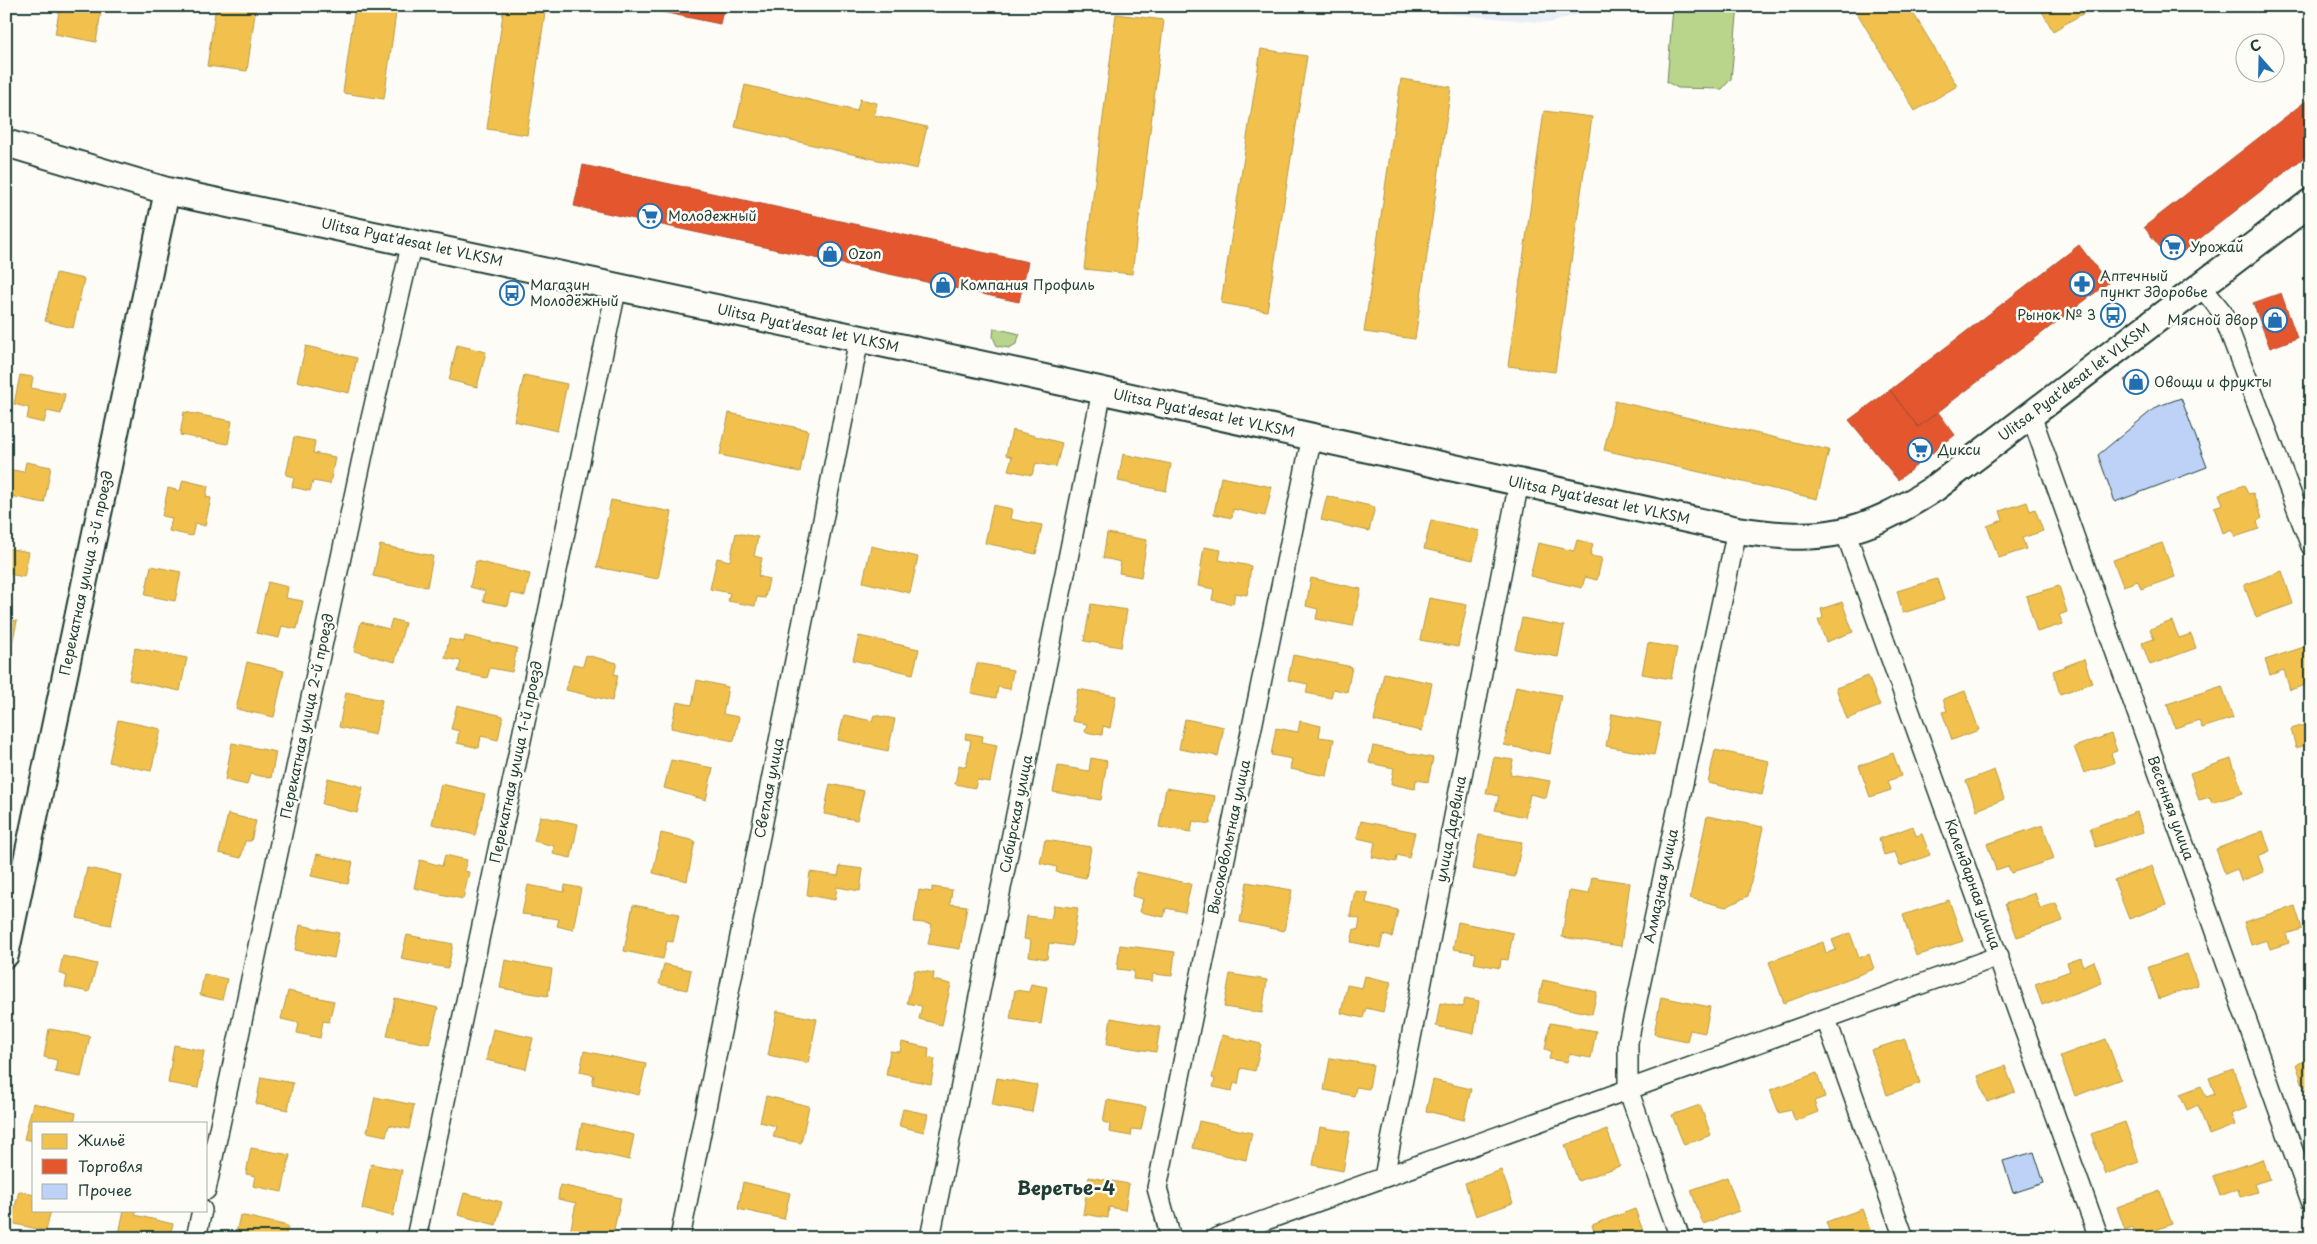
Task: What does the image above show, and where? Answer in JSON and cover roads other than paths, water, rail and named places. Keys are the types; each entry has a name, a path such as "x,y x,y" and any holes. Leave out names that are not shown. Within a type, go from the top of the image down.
{"main road":[{"name":"Ulitsa Pyat'desat let VLKSM","path":"6,143 167,192 412,242 1312,436 1737,530 1779,536 1818,537 1879,521 1935,488 2311,202"}],"street":[{"name":"Перекатная улица 3-й проезд","path":"6,955 167,192"},
{"name":"Перекатная улица 2-й проезд","path":"208,1181 362,460 412,242"},
{"path":"2200,285 2222,312 2311,546"},
{"name":"Перекатная улица 1-й проезд","path":"416,1238 616,286"},
{"name":"Светлая улица","path":"680,1238 859,339"},
{"name":"Сибирская улица","path":"930,1238 1102,391"},
{"name":"Весенняя улица","path":"2031,415 2311,1201"},
{"name":"Высоковольтная улица","path":"1171,1238 1157,1188 1312,436"},
{"name":"улица Дарвина","path":"1384,1177 1518,482"},
{"name":"Алмазная улица","path":"1680,1238 1628,1089 1628,1042 1737,530"},
{"name":"Календарная улица","path":"1845,531 2000,956 2099,1238"},
{"path":"1219,1237 2000,956"},
{"path":"1826,1019 1904,1238"},
{"path":"196,1238 202,1212"}],"place":[{"name":"Молодежный","path":"650,216"},
{"name":"Урожай","path":"2173,247"},
{"name":"Ozon","path":"830,254"},
{"name":"Аптечный пункт Здоровье","path":"2082,284"},
{"name":"Компания Профиль","path":"943,285"},
{"name":"Магазин Молодёжный","path":"512,293"},
{"name":"Рынок № 3","path":"2113,315"},
{"name":"Мясной двор","path":"2275,320"},
{"name":"Овощи и фрукты","path":"2136,382"},
{"name":"Дикси","path":"1920,450"}],"district":[{"name":"Веретье-4","path":"1066,1188"}]}
